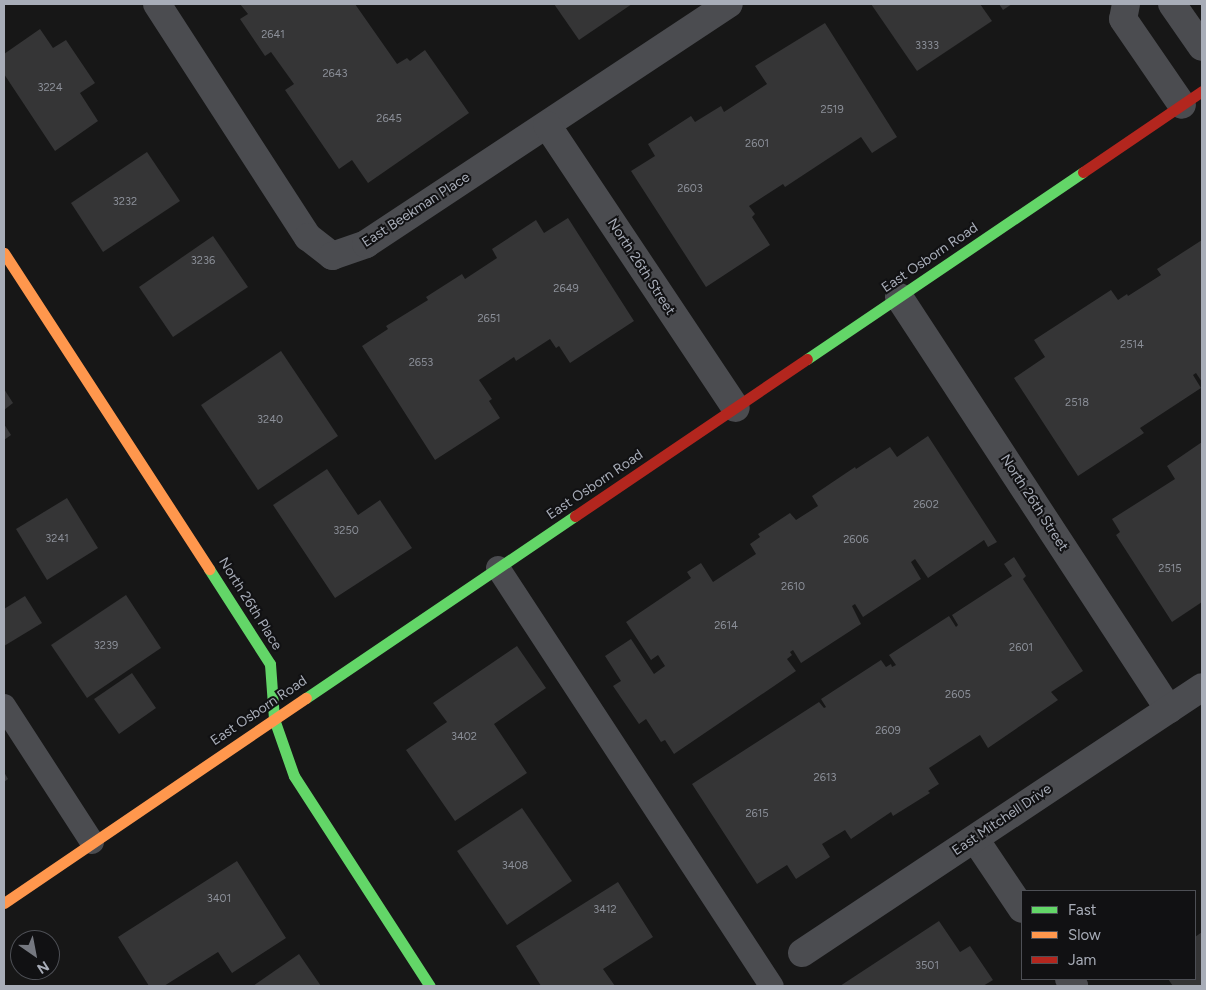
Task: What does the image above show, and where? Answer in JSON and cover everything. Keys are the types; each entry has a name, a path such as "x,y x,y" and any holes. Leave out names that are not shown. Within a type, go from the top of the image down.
{"main road":[{"name":"East Osborn Road","path":"4,902 1192,98"},
{"name":"North 26th Place","path":"4,253 270,664 274,719 294,776 430,986"}],"street":[{"name":"East Beekman Place","path":"157,4 308,237 332,256 366,244 729,4"},
{"path":"1126,4 1123,19 1192,98"},
{"path":"1172,4 1202,48"},
{"name":"North 26th Street","path":"547,125 736,408"},
{"name":"North 26th Street","path":"899,297 1170,709"},
{"name":"East Mitchell Drive","path":"802,953 1202,687"},
{"path":"975,839 1021,908"}],"lane":[{"path":"498,568 772,986"},
{"path":"4,706 92,842"}],"building":[{"path":"240,4 355,4 397,64 407,58 410,61 425,50 469,113 368,183 352,160 339,169 285,90 294,84 271,52 265,56 240,19 248,14"},
{"path":"554,4 632,4 579,40"},
{"path":"871,4 980,4 992,21 917,71"},
{"path":"999,4 1012,4 1003,10"},
{"path":"825,23 897,137 872,153 861,137 785,187 783,184 749,206 755,214 752,217 770,245 706,287 631,171 655,156 648,144 691,116 695,122 721,106 724,112 767,84 755,66"},
{"path":"40,29 53,48 66,40 95,83 80,93 98,121 55,151 4,74 4,54"},
{"path":"147,152 180,201 103,252 71,203"},
{"path":"568,218 634,321 570,363 559,346 556,348 550,339 516,361 514,357 479,380 492,399 489,401 500,418 435,460 362,346 388,329 386,326 428,300 426,297 462,274 465,279 497,258 492,249 536,220 544,233"},
{"path":"213,236 248,287 173,337 139,287"},
{"path":"1202,240 1202,382 1196,373 1193,375 1201,388 1140,428 1144,433 1078,476 1014,378 1045,357 1034,340 1111,290 1118,300 1127,294 1128,296 1161,275 1157,269"},
{"path":"281,351 338,436 258,490 201,405"},
{"path":"4,389 13,403 4,410"},
{"path":"4,424 11,435 4,440"},
{"path":"928,436 997,542 988,547 984,540 928,578 915,559 911,562 921,579 863,617 855,604 852,606 861,624 801,663 793,650 790,652 792,655 787,659 796,671 674,754 665,740 661,742 646,719 639,724 613,686 621,681 605,656 631,639 654,674 665,666 658,655 651,660 626,622 691,578 687,572 701,563 713,582 756,554 750,544 760,537 758,534 790,513 796,520 818,506 812,496 855,467 856,469 890,447 897,457"},
{"path":"1202,442 1202,602 1172,622 1116,535 1120,532 1112,519 1175,479 1167,466"},
{"path":"327,469 358,515 380,500 412,548 335,598 273,505"},
{"path":"67,498 98,548 47,580 16,529"},
{"path":"1014,557 1026,576 1023,579 1083,671 1051,692 1058,700 988,748 980,735 929,768 939,784 928,791 930,793 893,816 891,812 851,839 845,830 822,844 830,857 796,879 787,865 757,884 692,784 819,702 824,708 826,707 821,699 881,660 886,667 891,664 892,667 896,665 889,655 949,616 956,627 958,625 952,615 1012,576 1004,564"},
{"path":"126,595 161,648 87,698 51,645"},
{"path":"25,596 42,623 4,646 4,609"},
{"path":"517,646 546,688 494,724 527,773 455,821 406,750 447,722 433,703"},
{"path":"132,673 156,708 119,734 94,699"},
{"path":"4,772 8,779 4,782"},
{"path":"522,808 572,881 507,925 457,851"},
{"path":"237,861 286,938 232,973 218,952 164,986 149,986 118,937"},
{"path":"618,882 653,937 603,969 615,986 541,986 516,946"},
{"path":"939,921 960,952 970,946 993,980 983,986 840,986"},
{"path":"1202,932 1202,986 1173,986 1169,980 1196,980 1196,936"},
{"path":"299,954 321,986 253,986"}],"traffic: fast":[{"path":"807,359 1083,172"},
{"path":"306,698 575,516"},
{"path":"209,569 270,664 274,719 294,776 430,986"}],"traffic: slow":[{"path":"4,253 209,569"},
{"path":"4,903 306,698"}],"traffic: jam":[{"path":"1083,172 1202,91"},
{"path":"575,516 807,359"}]}
